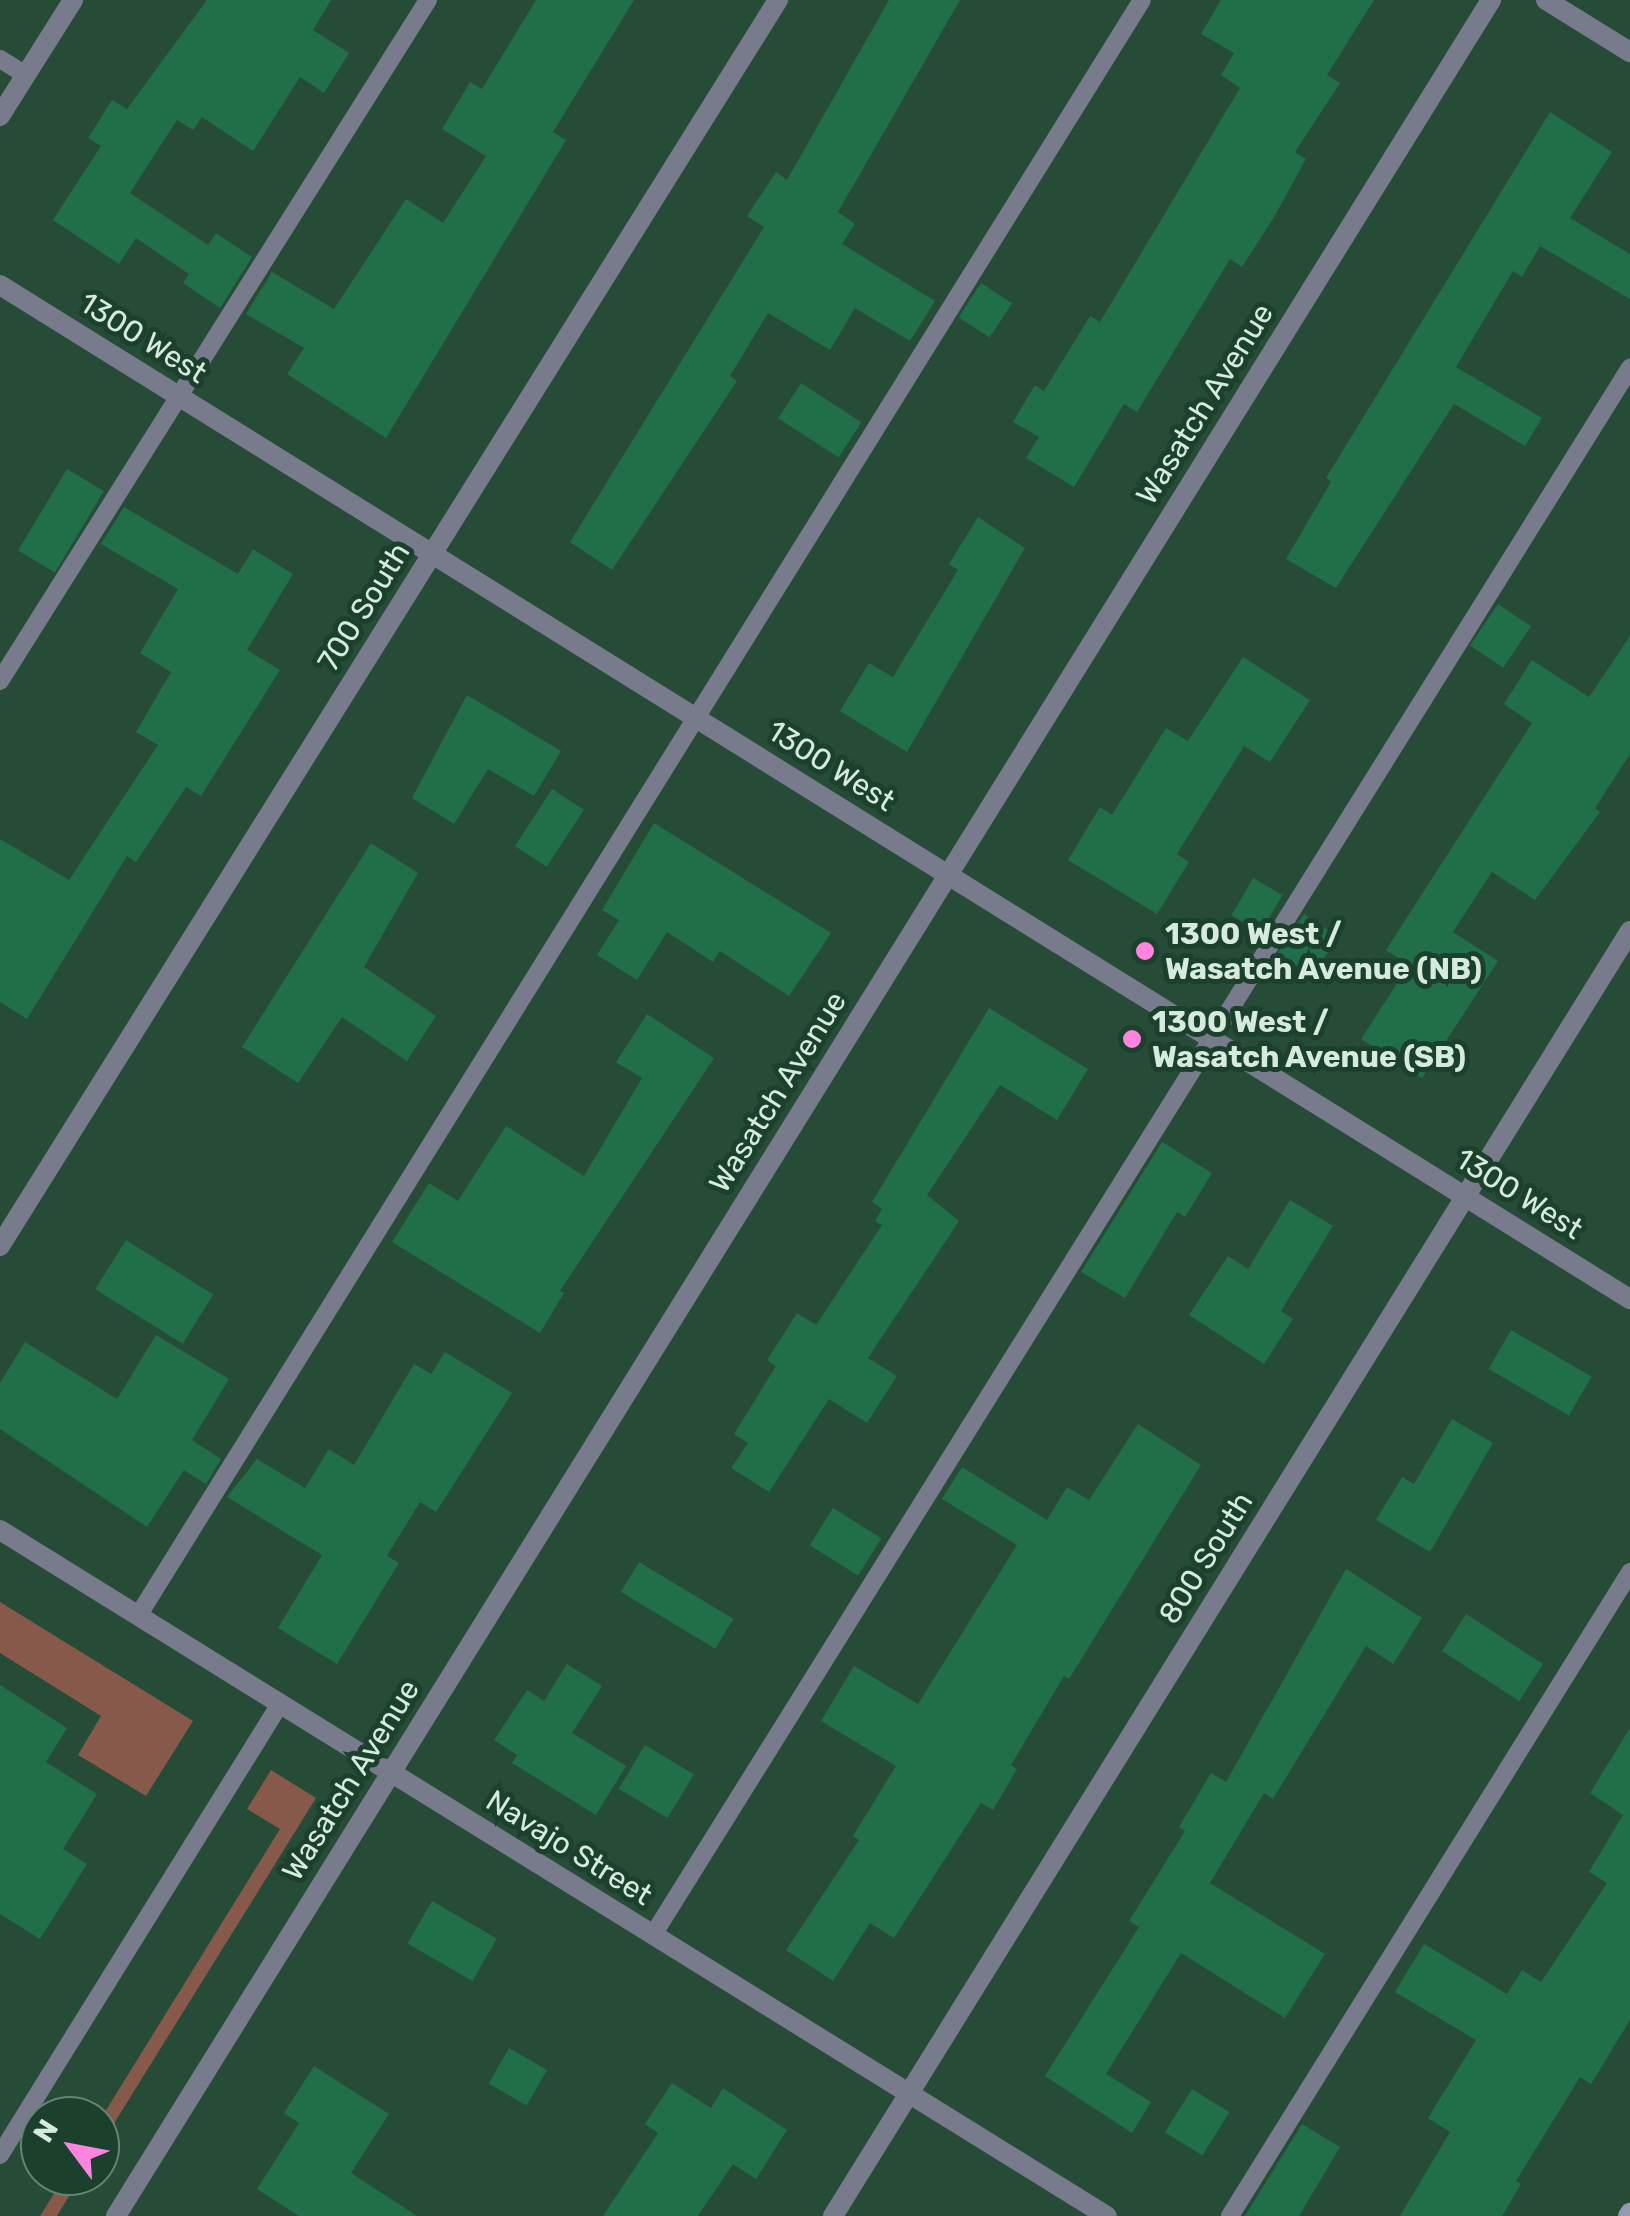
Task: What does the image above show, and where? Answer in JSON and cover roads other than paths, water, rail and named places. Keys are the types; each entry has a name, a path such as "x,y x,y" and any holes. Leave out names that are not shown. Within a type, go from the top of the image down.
{"street":[{"path":"0,116 72,0"},
{"name":"700 South","path":"0,1246 778,0"},
{"name":"Wasatch Avenue","path":"116,2216 1491,0"},
{"path":"1546,0 1630,52"},
{"name":"1300 West","path":"0,285 1630,1299"},
{"name":"800 South","path":"834,2216 1630,931"},
{"name":"Navajo Street","path":"0,1530 1107,2216"}],"lane":[{"path":"0,681 428,0"},
{"path":"138,1616 1142,0"},
{"path":"0,59 26,75"},
{"path":"652,1935 1630,368"},
{"path":"1230,2216 1630,1572"},
{"path":"0,2155 280,1704"}],"place":[{"name":"1300 West / Wasatch Avenue (NB)","path":"1145,951"},
{"name":"1300 West / Wasatch Avenue (SB)","path":"1132,1039"}]}
